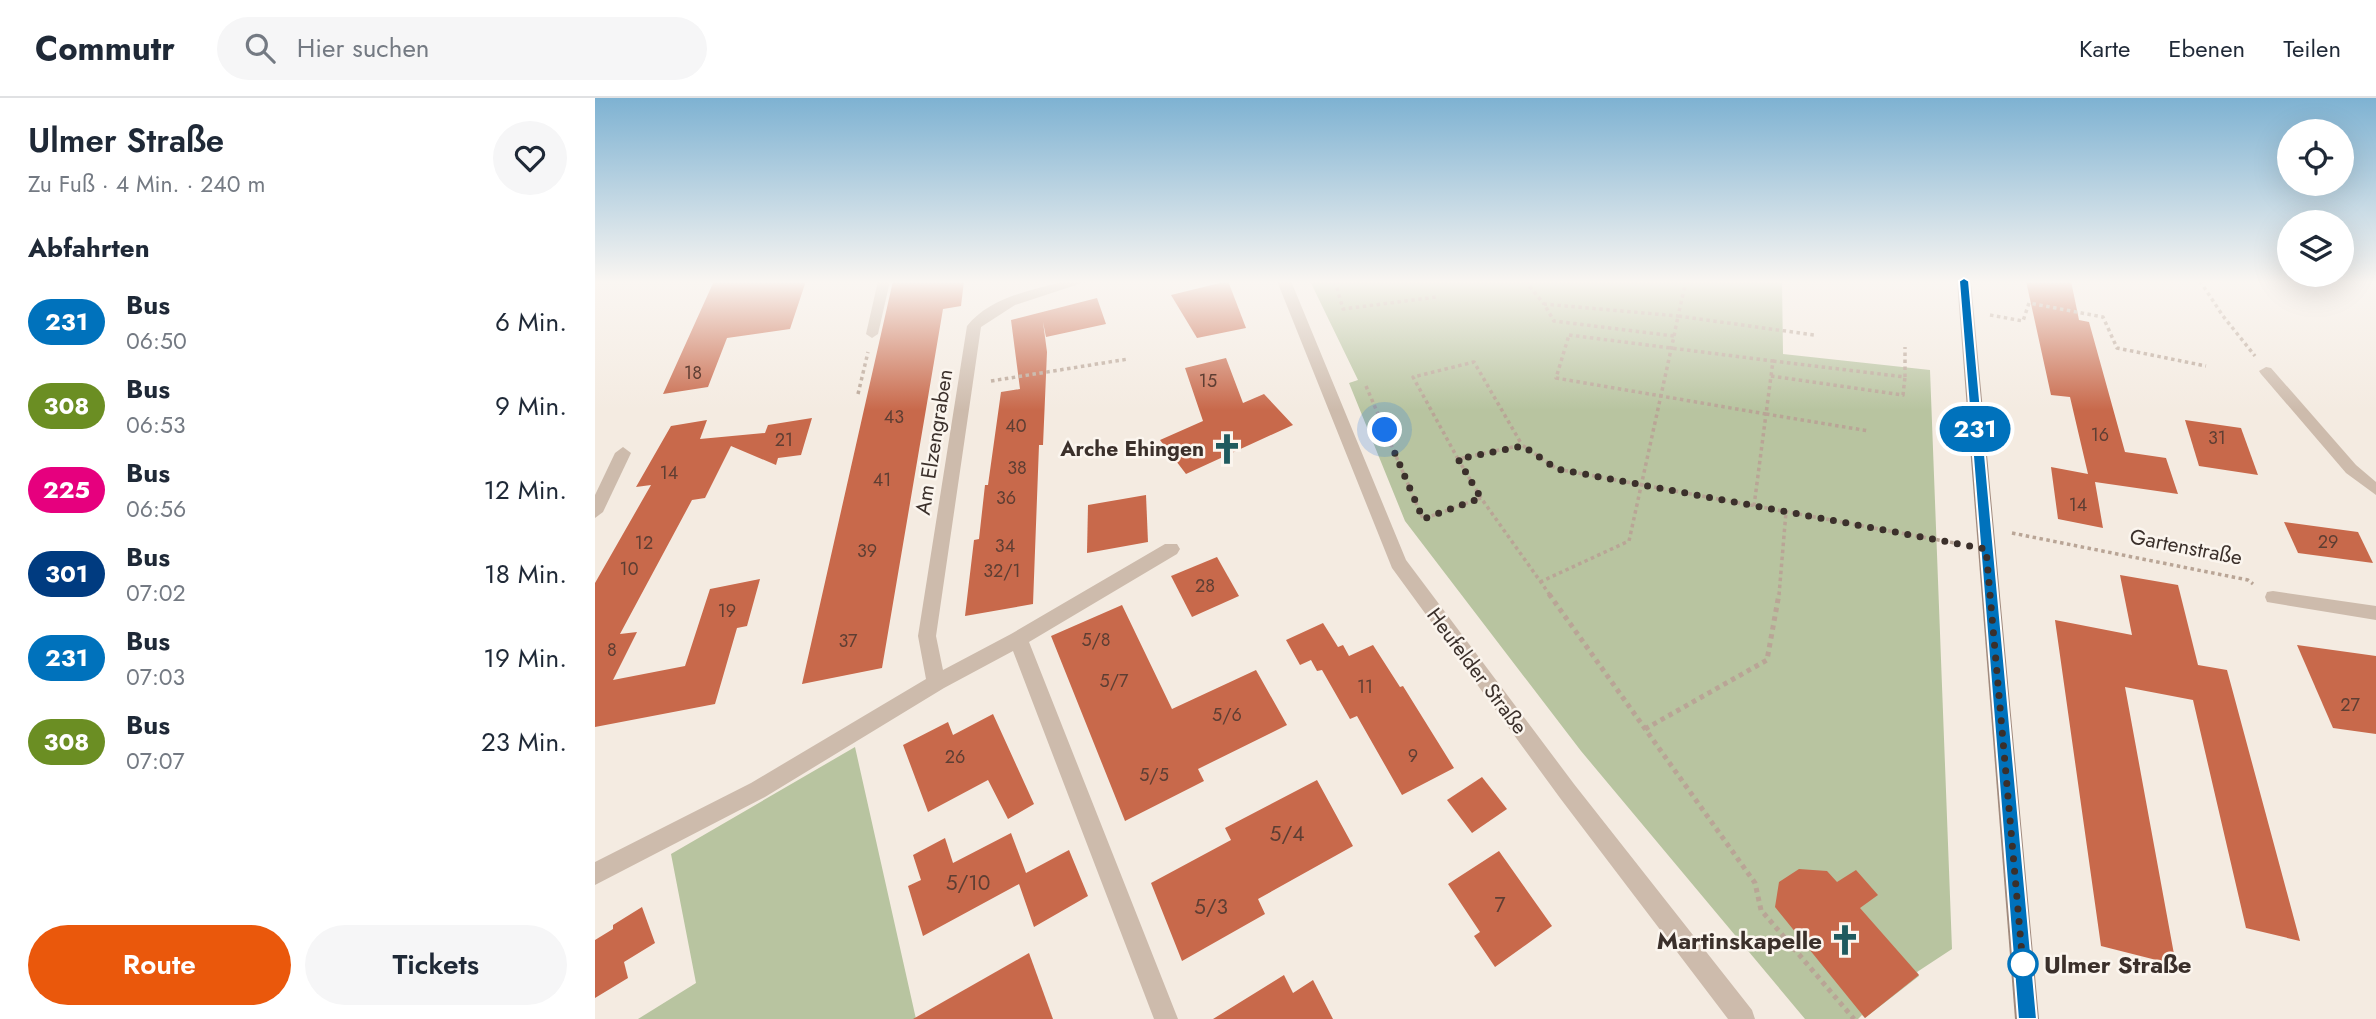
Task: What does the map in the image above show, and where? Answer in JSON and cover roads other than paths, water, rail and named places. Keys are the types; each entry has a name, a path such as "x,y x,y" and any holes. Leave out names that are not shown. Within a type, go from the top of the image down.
{"street":[{"name":"Am Elzengraben","path":"937,682 930,660 927,636 976,324"},
{"name":"Heufelder Straße","path":"1301,324 1398,564 1567,791 1743,1019"},
{"path":"1966,324 2027,1019"},
{"path":"595,512 623,453"},
{"path":"595,874 758,790 937,682 1018,639 1171,549"},
{"path":"1018,639 1166,1019"}],"lane":[{"path":"872,334 874,324"},
{"path":"2266,371 2351,469 2376,490"},
{"path":"2273,597 2376,613"}],"place":[{"name":"Arche Ehingen","path":"1227,449"},
{"name":"Martinskapelle","path":"1845,940"},
{"name":"Ulmer Straße","path":"2023,964"}]}
